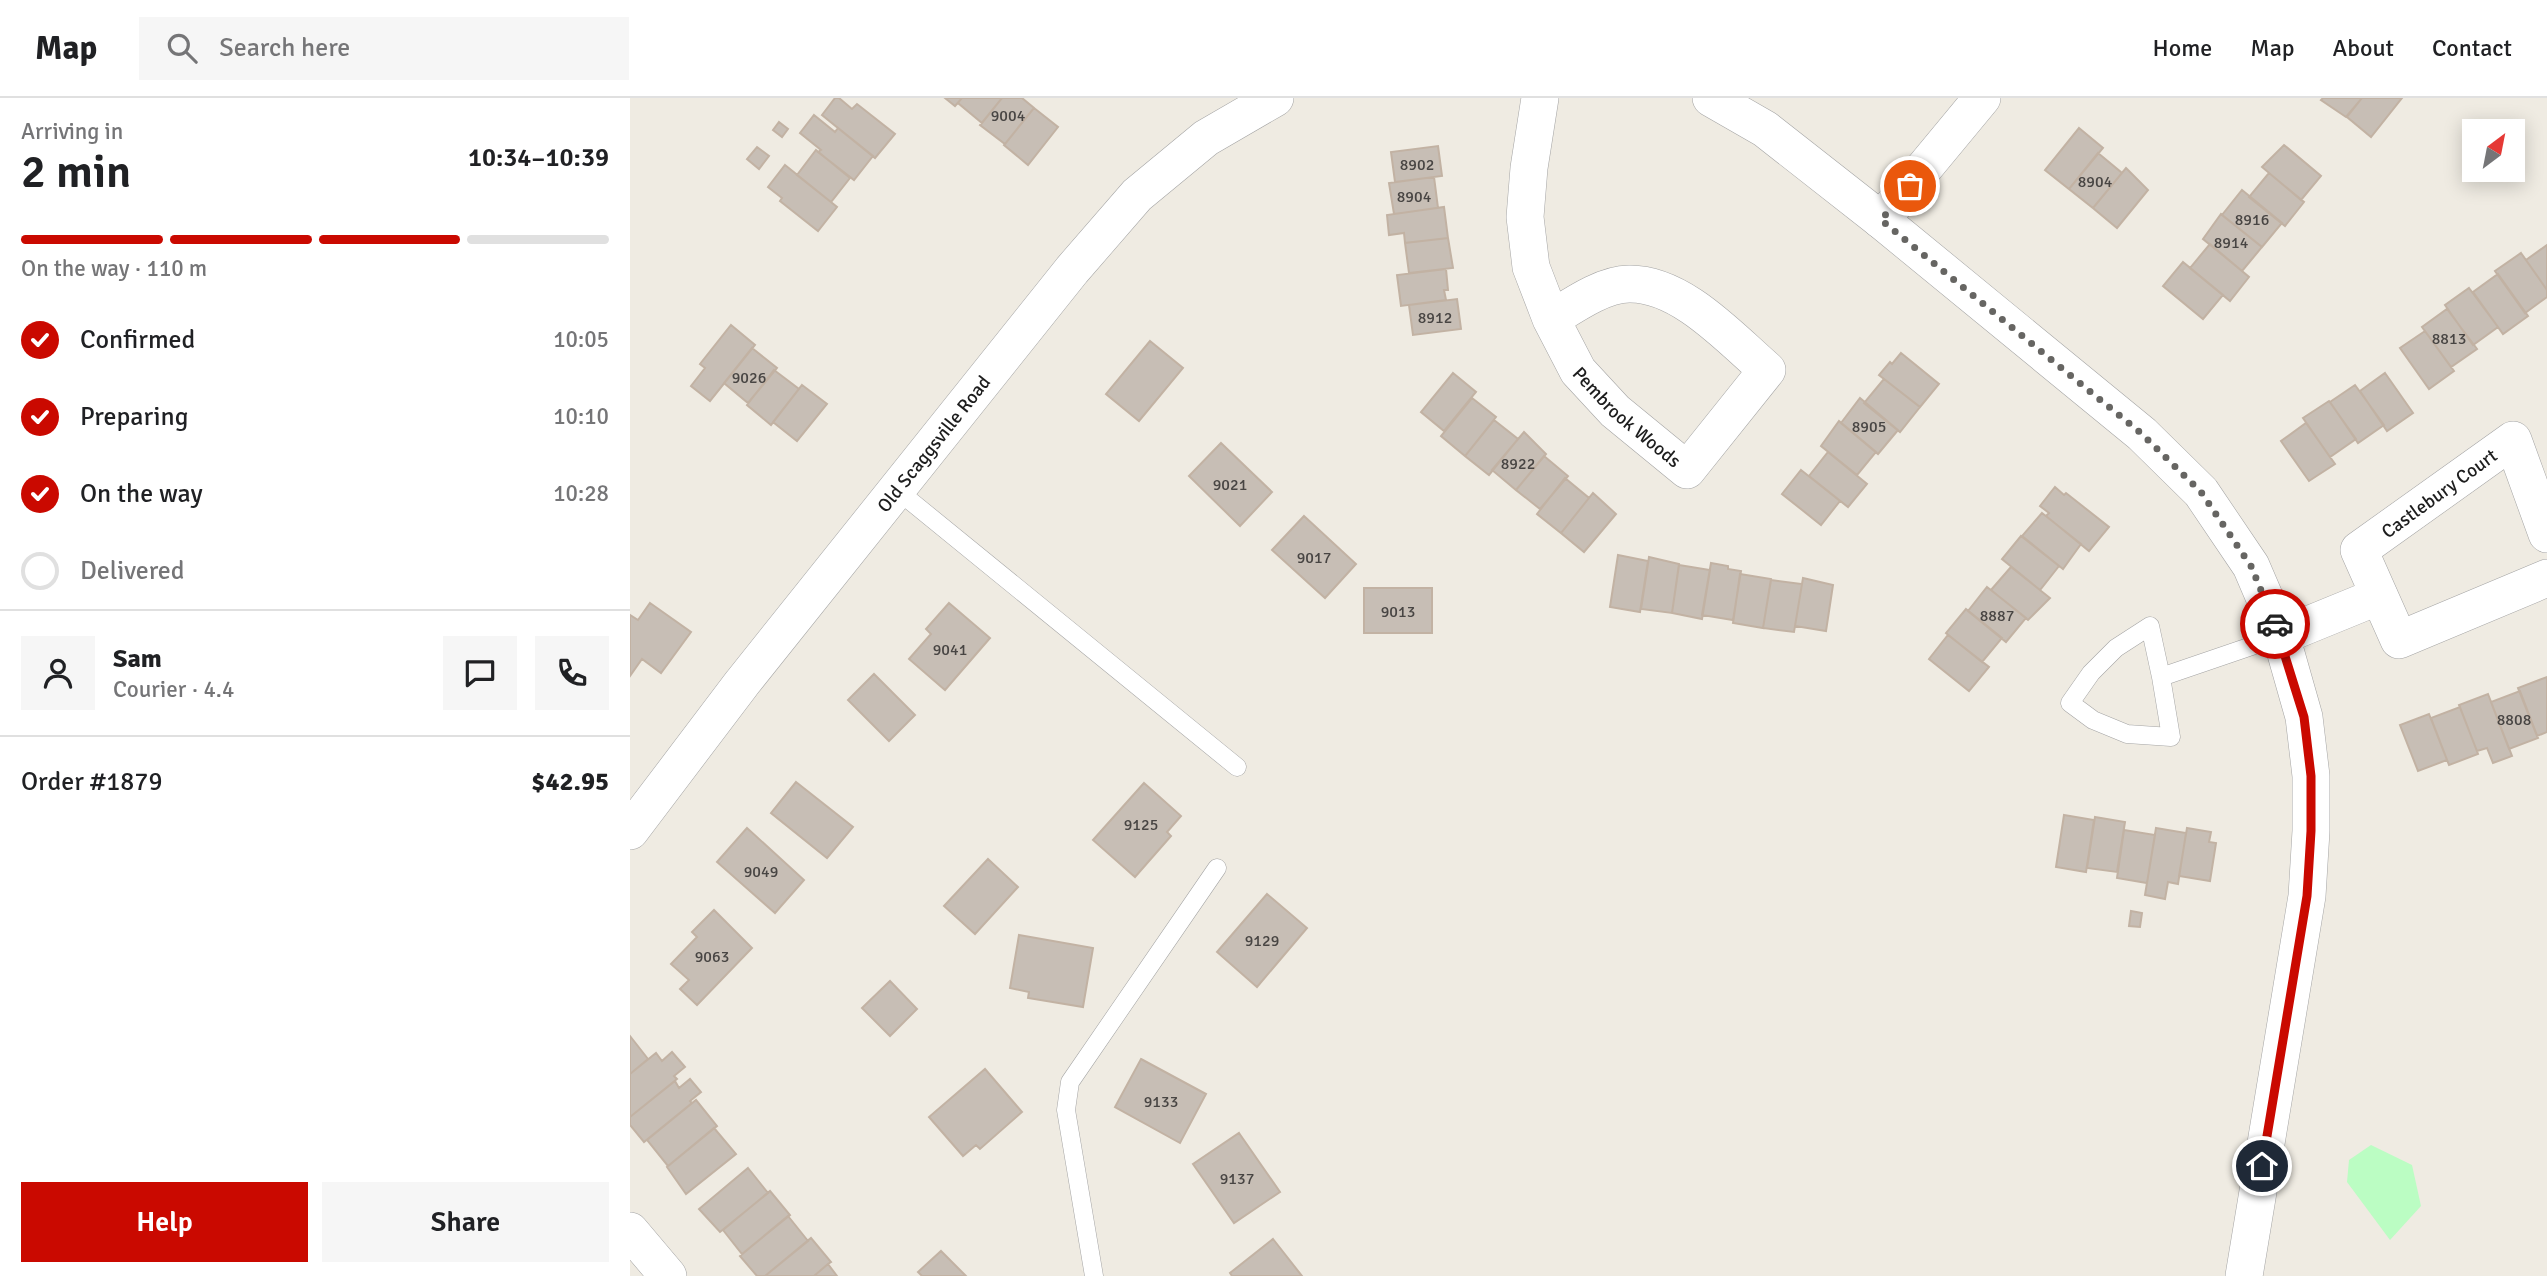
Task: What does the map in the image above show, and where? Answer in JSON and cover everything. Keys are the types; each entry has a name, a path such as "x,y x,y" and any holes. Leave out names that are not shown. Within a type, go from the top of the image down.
{"street":[{"name":"Old Scaggsville Road","path":"630,831 742,683 1072,270 1137,195 1206,138 1275,98"},
{"name":"Pembrook Woods","path":"1540,98 1529,168 1525,217 1531,267 1551,319 1578,370 1615,411 1687,470 1767,370 1692,306 1662,289 1627,284 1592,294 1551,319"},
{"path":"1711,98 1765,129 1881,220 2142,434 2201,492 2251,566 2281,636 2304,717 2311,776 2311,831 2307,896 2244,1276"},
{"path":"1881,220 1977,100"},
{"name":"Castlebury Court","path":"2547,534 2513,440 2359,551 2399,640 2547,578"},
{"path":"2281,636 2379,596"},
{"path":"630,1231 668,1276"}],"lane":[{"path":"897,490 1237,767"},
{"path":"2150,626 2161,677 2171,737 2127,734 2093,720 2070,703 2091,673 2116,648 2150,626"},
{"path":"2161,677 2281,636"},
{"path":"1094,1276 1066,1110 1070,1082 1217,868"}],"green space":[{"path":"2371,1145 2412,1165 2421,1206 2390,1240 2347,1182 2349,1160"}],"building":[{"path":"835,98 839,98 852,109 857,104 895,134 875,158 822,115"},
{"path":"945,98 962,98 955,106"},
{"path":"962,98 1002,98 982,123 958,103"},
{"path":"1002,98 1022,98 1034,108 1005,144 980,125"},
{"path":"2362,98 2346,117 2321,100"},
{"path":"2362,98 2402,98 2371,137 2347,117"},
{"path":"1034,108 1058,127 1028,165 1004,145"},
{"path":"814,115 835,132 838,128 873,156 854,180 818,152 821,150 800,133"},
{"path":"779,122 788,129 782,137 773,130"},
{"path":"2079,128 2103,148 2069,189 2045,170"},
{"path":"2284,145 2321,176 2301,200 2262,167"},
{"path":"1438,146 1442,176 1395,182 1391,152"},
{"path":"757,147 769,156 759,169 747,159"},
{"path":"816,150 850,178 831,202 797,175"},
{"path":"2098,153 2122,173 2093,208 2069,189"},
{"path":"785,165 837,207 818,231 780,201 782,198 768,187"},
{"path":"2126,168 2148,190 2117,228 2093,208"},
{"path":"2269,173 2304,202 2285,226 2249,197"},
{"path":"1434,177 1438,208 1394,214 1389,183"},
{"path":"2242,190 2282,223 2262,247 2222,215"},
{"path":"1444,207 1448,238 1405,243 1404,233 1389,235 1387,215"},
{"path":"2221,214 2262,247 2242,271 2203,239"},
{"path":"1448,238 1453,268 1409,273 1405,243"},
{"path":"2210,244 2249,277 2230,301 2190,268"},
{"path":"2547,245 2547,290 2526,260"},
{"path":"2521,253 2547,290 2547,297 2525,313 2495,271"},
{"path":"2183,262 2223,295 2203,319 2163,286"},
{"path":"1446,269 1446,300 1401,306 1397,275"},
{"path":"2498,274 2528,316 2503,334 2473,292"},
{"path":"2469,288 2498,327 2473,345 2445,305"},
{"path":"1457,299 1461,329 1413,335 1409,305"},
{"path":"2447,309 2477,349 2451,367 2422,327"},
{"path":"731,325 755,345 710,401 691,386 705,368 700,364"},
{"path":"2425,331 2454,371 2429,389 2400,348"},
{"path":"1150,341 1183,368 1139,421 1106,394"},
{"path":"752,348 777,368 748,403 724,383"},
{"path":"1901,353 1939,384 1920,407 1879,375"},
{"path":"774,370 799,389 771,425 747,405"},
{"path":"1453,373 1476,392 1444,431 1421,412"},
{"path":"2385,373 2413,413 2387,431 2360,391"},
{"path":"1884,379 1920,407 1900,432 1864,403"},
{"path":"802,385 827,404 797,441 773,422"},
{"path":"2355,385 2384,425 2358,443 2330,402"},
{"path":"1472,398 1496,417 1465,456 1441,436"},
{"path":"1860,398 1898,430 1878,454 1841,423"},
{"path":"2329,401 2356,439 2330,457 2303,418"},
{"path":"1494,420 1518,439 1489,475 1465,456"},
{"path":"1839,421 1876,452 1857,475 1821,446"},
{"path":"2306,423 2335,464 2309,481 2281,441"},
{"path":"1524,432 1546,454 1516,490 1492,470"},
{"path":"1221,443 1272,492 1240,526 1189,476"},
{"path":"1828,452 1867,484 1848,507 1809,476"},
{"path":"1544,456 1568,476 1540,509 1516,490"},
{"path":"1801,470 1840,501 1821,525 1782,494"},
{"path":"1565,478 1589,498 1561,533 1537,514"},
{"path":"2055,487 2109,527 2089,551 2046,516 2049,513 2040,506"},
{"path":"1593,493 1616,514 1584,552 1561,533"},
{"path":"2042,513 2081,544 2063,569 2022,536"},
{"path":"1304,516 1356,564 1325,598 1272,550"},
{"path":"2021,536 2059,566 2040,590 2002,559"},
{"path":"1618,555 1648,561 1640,612 1610,607"},
{"path":"1649,557 1679,564 1672,613 1641,609"},
{"path":"1711,563 1741,571 1733,620 1702,615"},
{"path":"1679,565 1710,570 1702,619 1672,613"},
{"path":"2011,567 2050,598 2028,620 1991,590"},
{"path":"1740,574 1771,579 1763,628 1733,623"},
{"path":"1803,578 1833,585 1826,631 1795,626"},
{"path":"1771,580 1802,584 1794,632 1763,628"},
{"path":"1987,587 2026,618 2006,642 1968,611"},
{"path":"1364,588 1432,588 1432,633 1364,633"},
{"path":"650,603 691,632 661,673 642,659 630,676 630,615 638,620"},
{"path":"949,603 990,638 945,690 909,659 931,634 926,629"},
{"path":"1966,609 2002,638 1982,662 1946,633"},
{"path":"1948,635 1989,667 1969,691 1929,659"},
{"path":"874,674 915,715 889,741 848,700"},
{"path":"2547,677 2547,732 2537,736 2518,688"},
{"path":"2520,691 2538,738 2509,749 2491,702"},
{"path":"2488,694 2512,756 2493,763 2487,748 2477,751 2459,705"},
{"path":"2460,707 2478,754 2449,765 2431,718"},
{"path":"2429,714 2447,760 2418,771 2400,725"},
{"path":"796,782 853,827 827,858 771,813"},
{"path":"1144,783 1181,816 1167,832 1171,836 1135,877 1093,840"},
{"path":"2064,815 2094,820 2086,872 2056,867"},
{"path":"2095,817 2125,822 2117,872 2087,868"},
{"path":"747,828 804,880 775,913 717,862"},
{"path":"2156,828 2186,833 2178,884 2168,882 2165,899 2145,895"},
{"path":"2187,828 2211,832 2209,842 2216,843 2210,881 2179,876"},
{"path":"2124,830 2155,835 2147,883 2117,878"},
{"path":"988,859 1018,887 975,934 944,906"},
{"path":"1267,894 1307,928 1257,987 1217,952"},
{"path":"714,910 752,948 697,1005 680,989 689,980 671,964 697,937 692,932"},
{"path":"2131,911 2142,913 2140,927 2129,926"},
{"path":"1019,935 1093,948 1083,1007 1028,998 1029,992 1010,988"},
{"path":"890,981 917,1009 890,1036 862,1008"},
{"path":"630,1036 648,1059 630,1074"},
{"path":"672,1052 685,1067 674,1076 677,1079 630,1117 630,1074 656,1053 662,1061"},
{"path":"1141,1059 1206,1094 1180,1143 1115,1107"},
{"path":"985,1069 1022,1112 980,1149 976,1145 963,1156 929,1117"},
{"path":"690,1079 701,1092 690,1101 692,1103 644,1142 630,1125 630,1117 675,1081 679,1088"},
{"path":"696,1100 717,1126 668,1166 647,1140"},
{"path":"714,1128 736,1154 686,1194 667,1167"},
{"path":"1239,1133 1280,1192 1234,1223 1193,1164"},
{"path":"748,1168 768,1193 720,1232 699,1209"},
{"path":"770,1191 790,1215 742,1254 723,1230"},
{"path":"788,1216 808,1241 765,1276 757,1276 740,1256"},
{"path":"811,1238 831,1262 814,1276 765,1276"},
{"path":"1273,1239 1302,1276 1232,1276 1230,1273"},
{"path":"941,1251 966,1276 922,1276 918,1272"},
{"path":"828,1264 837,1276 814,1276"}],"way so far":[{"path":"1910,186 1881,220 2142,434 2201,492 2251,566 2275,624"}],"route":[{"path":"2262,1166 2307,896 2311,831 2311,776 2304,717 2281,636 2275,624"}]}
